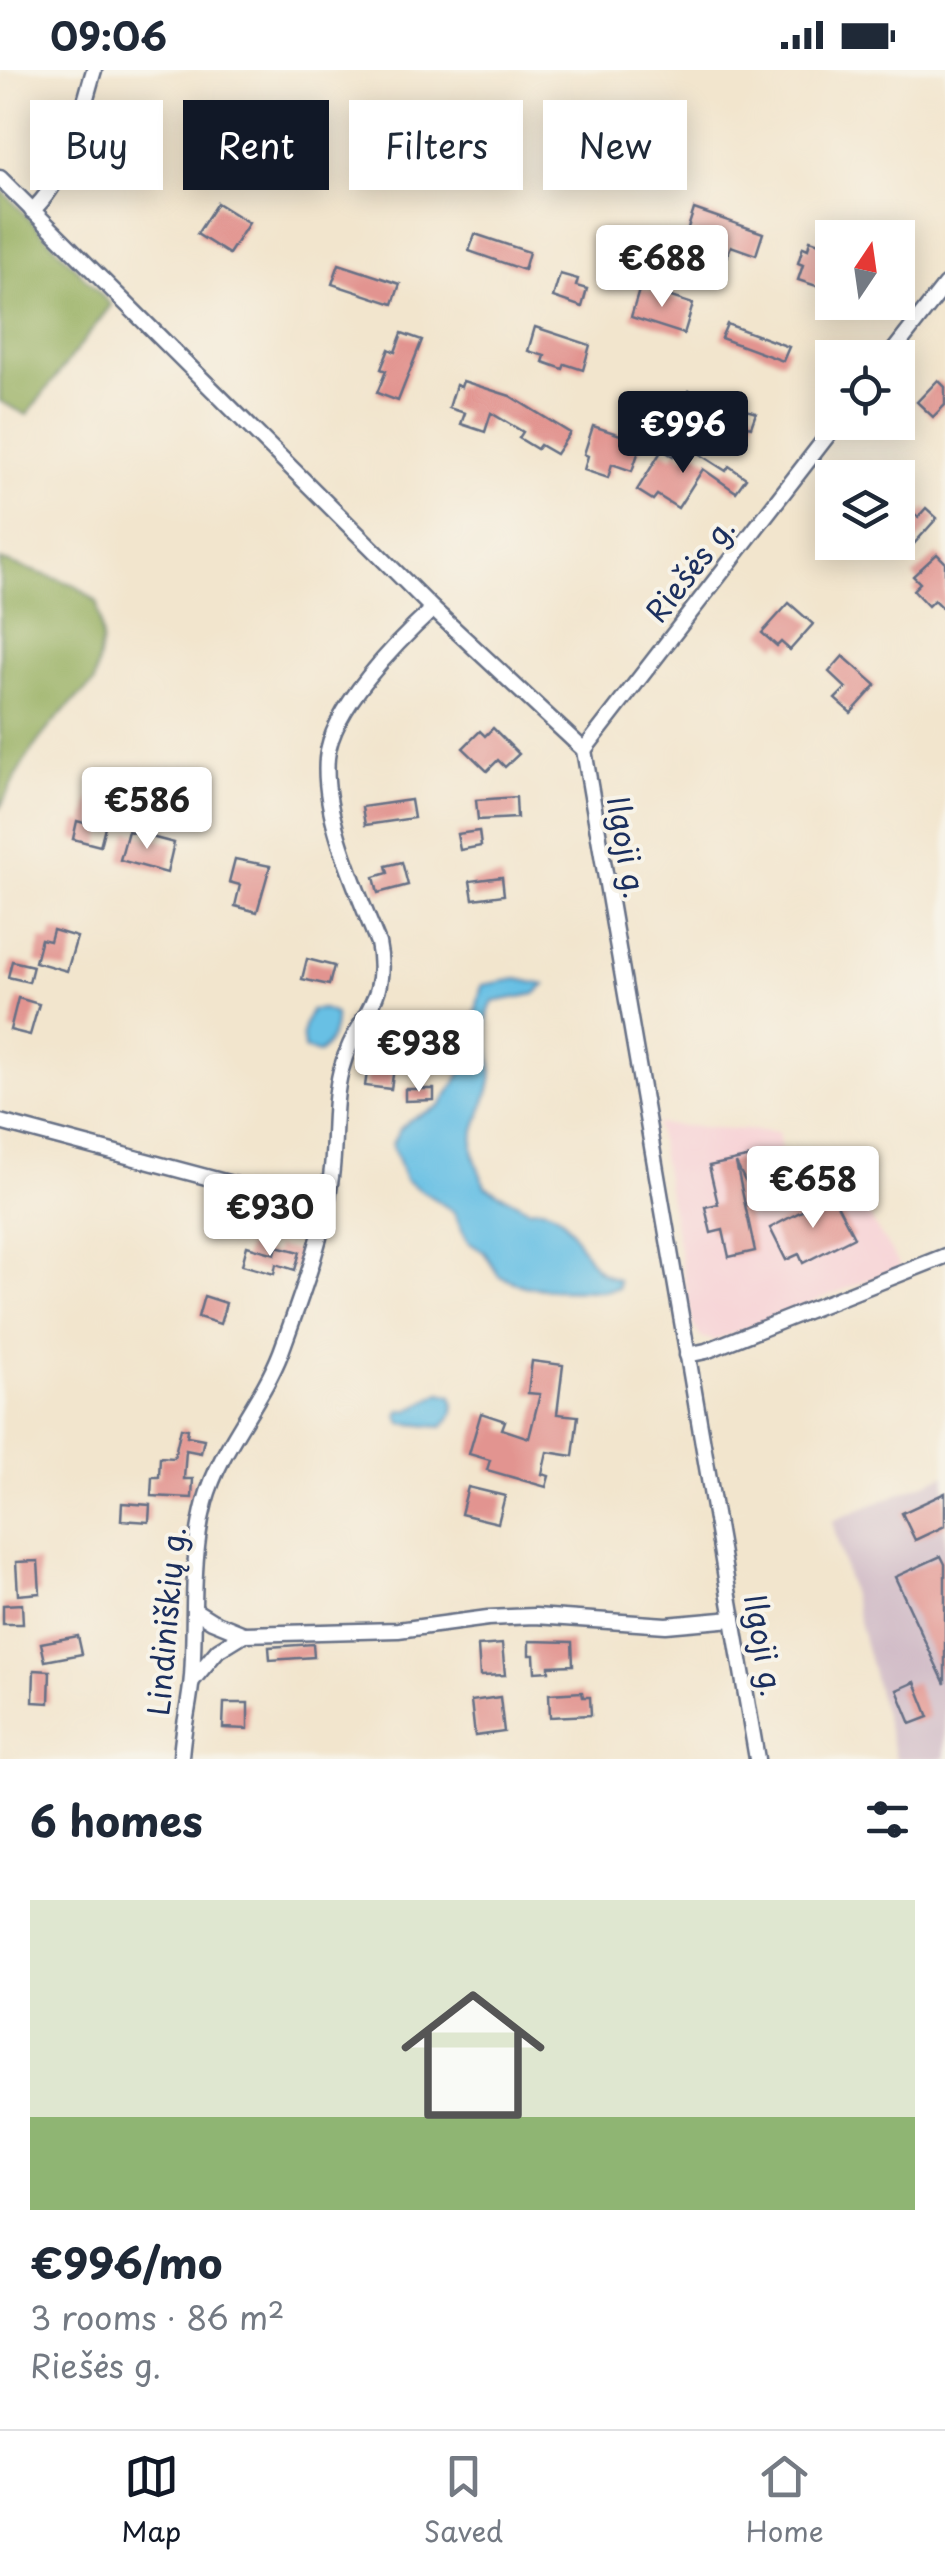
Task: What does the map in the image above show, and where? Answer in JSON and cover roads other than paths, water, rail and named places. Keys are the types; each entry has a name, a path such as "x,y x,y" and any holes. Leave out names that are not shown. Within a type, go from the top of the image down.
{"street":[{"path":"32,211 55,184 94,70"},
{"path":"0,178 433,610 584,750"},
{"path":"902,340 945,285"},
{"name":"Riešės g.","path":"584,750 824,440"},
{"name":"Lindiniškių g.","path":"181,1759 192,1682 195,1573 205,1502 225,1454 279,1357 326,1209 341,1071 378,996 382,964 333,814 326,754 334,732 359,691 395,644 433,610"},
{"name":"Ilgoji g.","path":"584,750 757,1759"},
{"path":"0,1122 326,1209"},
{"path":"687,1355 706,1351 945,1256"},
{"path":"196,1610 244,1634 364,1632 535,1616 666,1625 733,1619"},
{"path":"192,1682 218,1650 244,1634"}],"water":[{"path":"517,979 545,985 535,994 493,1002 489,1011 491,1080 475,1132 476,1163 485,1186 529,1209 553,1211 562,1218 589,1260 604,1274 618,1280 618,1288 552,1290 524,1286 499,1276 484,1252 468,1242 453,1211 405,1180 392,1144 411,1119 441,1106 461,1074 482,985"},
{"path":"311,1010 335,1014 335,1025 330,1040 319,1053 305,1049 303,1034"},
{"path":"441,1393 452,1396 454,1406 442,1427 402,1423 400,1411 410,1410"}]}
